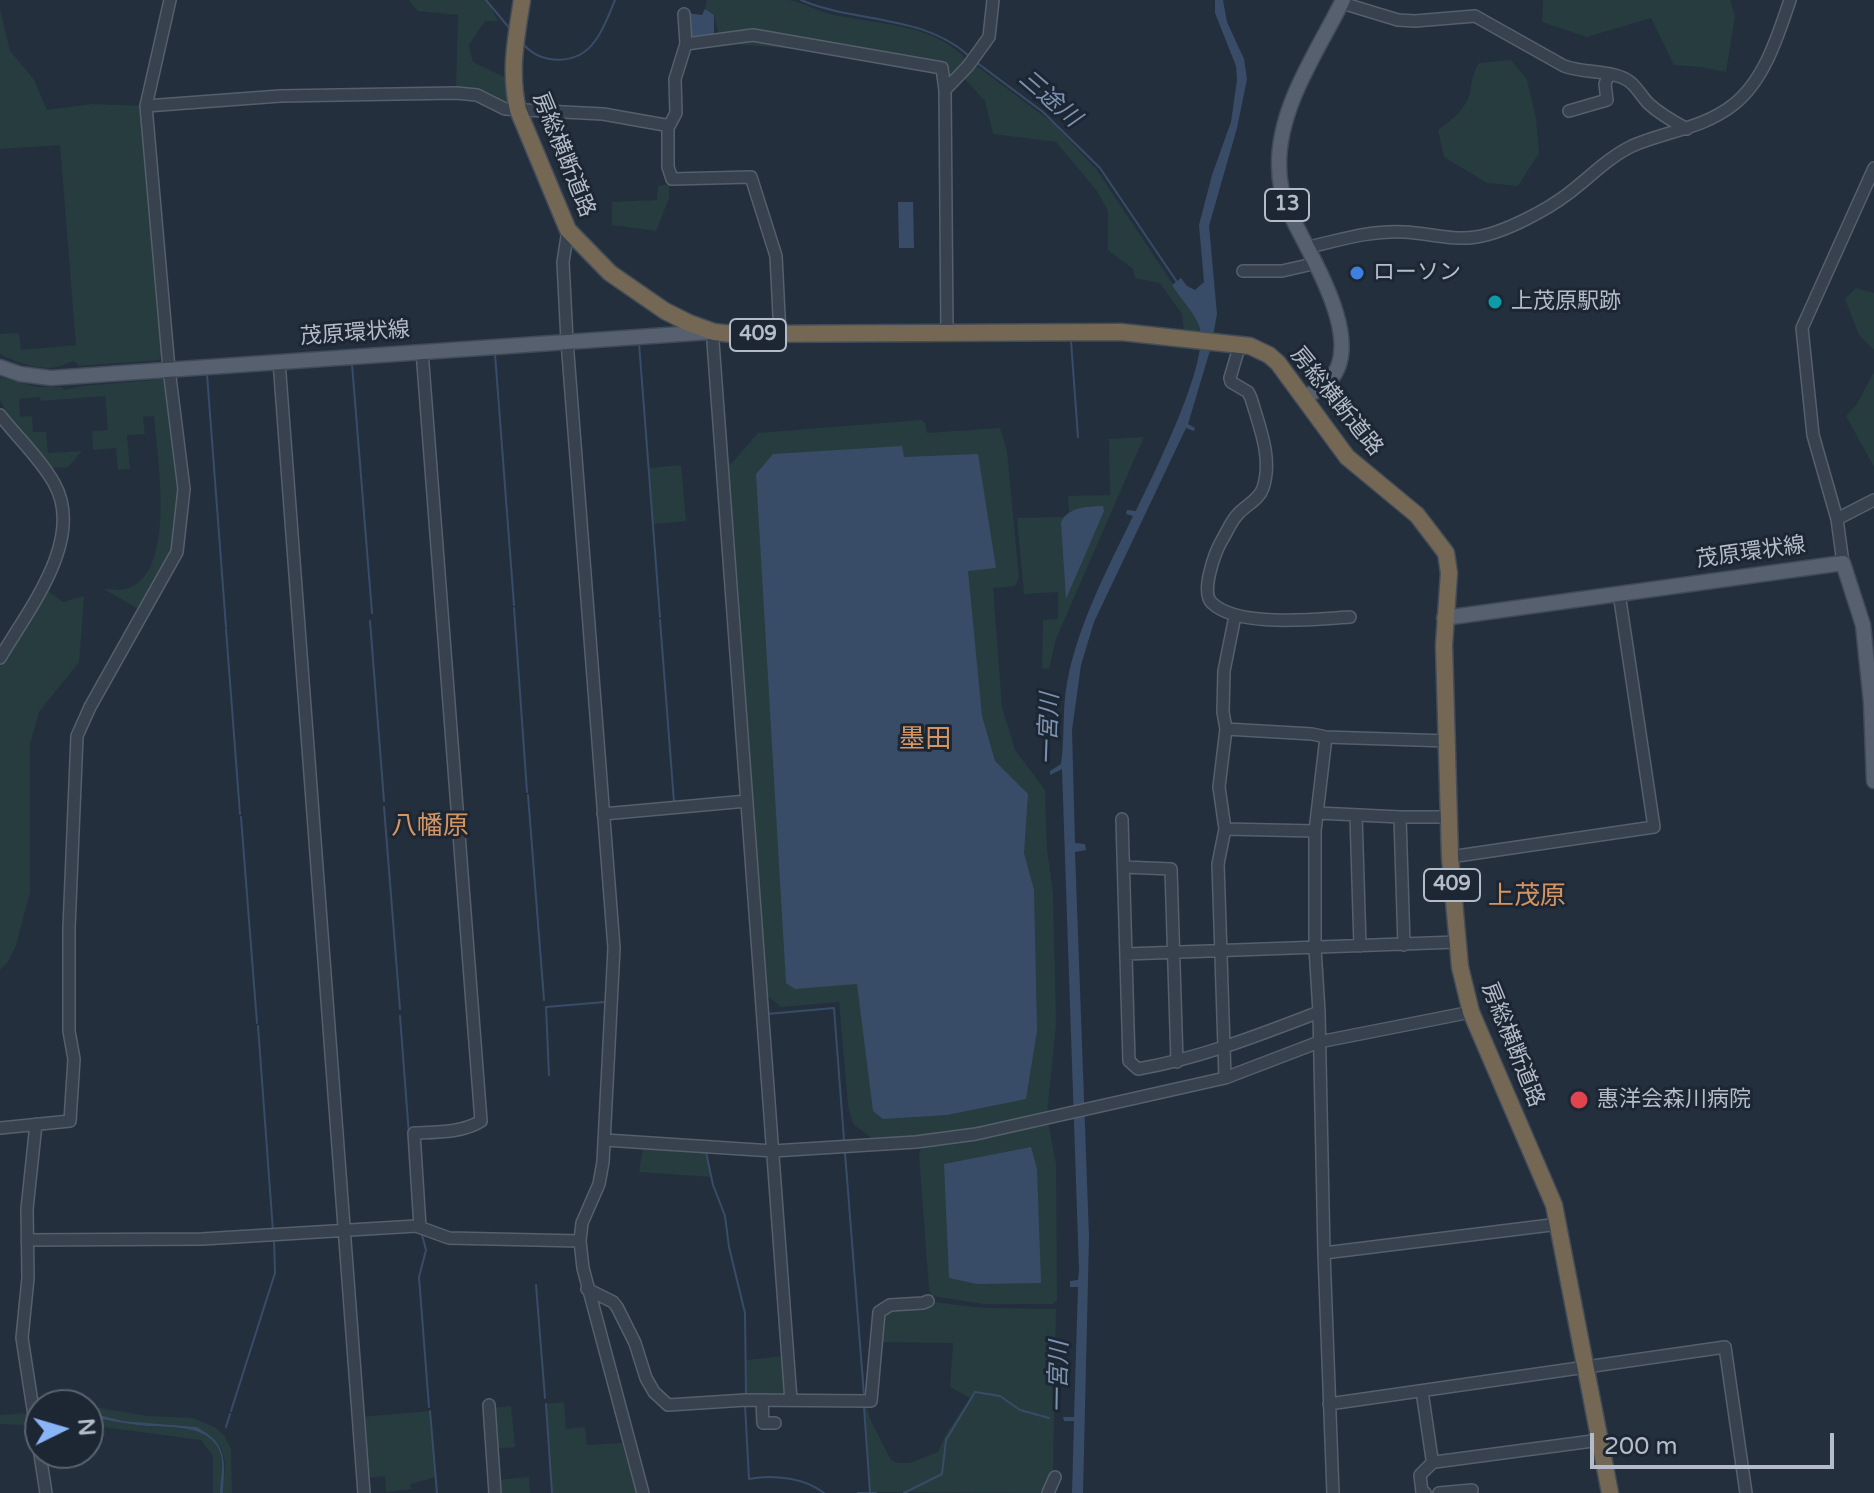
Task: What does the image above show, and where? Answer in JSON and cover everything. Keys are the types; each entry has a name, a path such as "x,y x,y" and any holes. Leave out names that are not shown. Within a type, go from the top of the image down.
{"highway":[{"name":"房総横断道路","path":"522,0 512,71 518,110 568,230 610,273 689,323 714,332 780,335 1121,332 1250,346 1278,363 1347,457 1417,515 1442,545 1449,573 1444,618 1450,857 1464,990 1554,1205 1610,1493"}],"main road":[{"name":"13","path":"1304,398 1329,381 1340,358 1339,329 1317,263 1288,211 1279,163 1282,135 1294,97 1342,2"},
{"name":"茂原環状線","path":"0,367 51,378 714,332"},
{"name":"茂原環状線","path":"1444,618 1843,563"},
{"path":"1843,563 1863,625 1871,702 1874,781"}],"street":[{"path":"0,1128 70,1121 74,1059 69,1031 69,928 77,736 90,707 177,552 184,489 169,369 146,106 170,0"},
{"path":"945,90 989,37 993,0"},
{"path":"1309,247 1387,231 1462,238 1490,234 1540,211 1626,150 1702,124 1734,104 1754,82 1774,44 1790,0"},
{"path":"1342,2 1398,20 1475,16 1564,66 1579,72 1609,74 1631,82 1646,101 1687,129"},
{"path":"684,14 686,44 675,79 676,113 668,128 668,167 672,179 751,177 776,256 780,335"},
{"path":"686,44 753,35 942,68 945,90 947,332"},
{"path":"1569,111 1607,100 1605,84 1609,74"},
{"path":"146,106 280,96 456,93 477,95 505,109 603,114 668,128"},
{"path":"1843,563 1837,519 1813,435 1802,328 1874,168"},
{"path":"568,230 563,262 567,341 614,948 603,1123 605,1140 599,1184 582,1223 580,1241 587,1289 643,1493"},
{"path":"1243,271 1282,271 1317,263"},
{"path":"714,332 791,1400"},
{"path":"1240,344 1231,382 1248,392 1251,398 1267,457 1262,492 1238,514 1217,548 1207,596 1211,603 1235,616 1295,621 1350,617"},
{"path":"420,1227 414,1133 456,1130 481,1121 422,351"},
{"path":"279,361 364,1493"},
{"path":"0,415 54,483 63,507 64,526 57,556 0,658"},
{"path":"1837,519 1874,500"},
{"path":"1450,857 1654,827 1619,593"},
{"path":"1225,1078 1218,864 1225,829 1219,787 1226,729 1223,712 1224,671 1235,616"},
{"path":"1226,729 1326,737 1448,741"},
{"path":"1326,737 1315,831 1315,948 1333,1493"},
{"path":"603,814 747,801"},
{"path":"1318,813 1450,817"},
{"path":"1356,815 1360,946"},
{"path":"1400,817 1404,945"},
{"path":"1122,819 1129,1061 1138,1069 1177,1062 1223,1049 1319,1012"},
{"path":"1225,829 1315,831"},
{"path":"1124,867 1171,869 1177,1062"},
{"path":"1126,954 1457,942"},
{"path":"605,1140 773,1151 916,1142 976,1134 1225,1078 1319,1042 1471,1012"},
{"path":"36,1124 27,1209 28,1278 22,1338 46,1493"},
{"path":"1324,1253 1559,1224"},
{"path":"27,1240 202,1239 420,1227 449,1238 580,1241"},
{"path":"587,1289 613,1302 654,1392 664,1403 677,1406 762,1400 871,1401 874,1396 879,1312 886,1306 928,1301"},
{"path":"1329,1404 1725,1347 1746,1493"},
{"path":"1422,1391 1433,1462"},
{"path":"762,1400 763,1423 775,1423"},
{"path":"489,1405 495,1493"},
{"path":"1425,1493 1422,1492 1420,1475 1433,1462 1600,1440"},
{"path":"1048,1493 1055,1477"},
{"path":"1439,1493 1472,1490"}],"green space":[{"path":"409,0 487,0 498,21 485,21 469,45 473,62 506,78 510,109 456,89 458,15 418,11"},
{"path":"707,0 789,0 830,14 921,32 954,48 968,61 949,85 946,69 848,53 721,43 714,15 705,9"},
{"path":"1543,0 1730,0 1735,16 1726,72 1674,65 1651,18 1587,37 1542,22"},
{"path":"0,10 10,51 33,78 47,110 92,104 144,106 165,353 159,360 79,366 74,361 46,368 21,363 0,354 0,334 19,333 21,350 76,345 60,145 0,149"},
{"path":"1511,60 1527,80 1536,118 1539,153 1518,186 1487,183 1444,157 1438,130 1454,117 1469,97 1479,63"},
{"path":"974,64 1053,123 1096,169 1196,319 1201,333 1184,331 1182,314 1160,283 1135,278 1133,269 1108,250 1108,211 1097,191 1056,142 993,134 985,101 964,78"},
{"path":"669,184 669,198 656,231 612,225 612,202 657,200 658,186"},
{"path":"1856,288 1874,293 1874,350 1859,335 1845,299"},
{"path":"1874,372 1874,467 1846,416 1857,404"},
{"path":"168,376 182,491 174,553 143,612 104,589 129,588 144,577 154,559 161,510 154,416 143,417 145,434 127,435 130,469 118,470 116,448 93,450 92,431 108,430 105,396 41,401 40,397 19,399 20,417 32,416 33,432 46,432 48,453 82,451 68,467 53,468 43,462 11,420 0,400 0,377 37,387 61,387 66,390"},
{"path":"921,420 927,433 1000,428 1007,451 1019,578 1015,586 993,588 1002,707 1015,750 1045,790 1047,849 1053,894 1056,1024 1047,1115 943,1135 873,1139 853,1124 848,1105 839,1002 781,1007 764,993 724,465 732,463 758,433"},
{"path":"1144,437 1056,639 1049,669 1042,668 1043,620 1058,619 1058,592 1024,594 1017,518 1063,517 1069,512 1068,496 1110,495 1109,439"},
{"path":"681,465 686,521 653,524 649,468"},
{"path":"44,588 63,602 84,596 79,662 39,712 30,744 30,892 16,945 8,962 0,970 0,667"},
{"path":"1048,1122 1056,1164 1057,1301 1053,1304 983,1304 932,1296 919,1154 922,1146 965,1141"},
{"path":"643,1147 706,1151 711,1177 639,1172"},
{"path":"932,1302 985,1308 1056,1309 1053,1476 1046,1493 870,1492 864,1406 891,1460 910,1463 938,1452 970,1398 950,1387 953,1343 879,1342 882,1309"},
{"path":"785,1356 790,1395 746,1396 746,1360"},
{"path":"564,1402 566,1429 585,1427 587,1445 622,1443 637,1493 552,1493 546,1404"},
{"path":"511,1406 515,1447 494,1449 491,1408"},
{"path":"104,1409 148,1416 193,1418 216,1428 224,1435 231,1449 232,1493 223,1493 225,1463 221,1448 204,1431 197,1427 123,1421 104,1416"},
{"path":"430,1411 436,1477 410,1484 411,1489 386,1492 385,1476 365,1478 360,1417"},
{"path":"24,1413 24,1425 0,1424 0,1415"},
{"path":"104,1420 186,1429 207,1437 216,1444 221,1455 220,1493 213,1493 213,1456 201,1440 104,1427"},
{"path":"529,1477 530,1493 498,1493 497,1480"}],"water":[{"name":"一宮川","path":"1215,0 1223,0 1227,22 1244,59 1247,79 1237,128 1209,226 1217,314 1211,347 1188,424 1195,428 1194,431 1186,428 1094,622 1081,665 1072,730 1075,843 1085,844 1086,850 1075,852 1089,1237 1083,1493 1072,1493 1074,1421 1064,1421 1063,1417 1074,1417 1078,1287 1070,1287 1070,1281 1078,1280 1079,1270 1062,769 1050,775 1050,771 1061,764 1067,683 1078,640 1133,516 1126,514 1127,510 1136,511 1144,495 1178,418 1197,364 1201,342 1199,326 1172,285 1181,278 1195,290 1204,282 1199,225 1212,175 1231,122 1236,66 1215,13"},
{"path":"705,9 714,15 714,39 691,41 687,13 702,15"},
{"path":"898,202 913,202 914,248 899,248"},
{"path":"902,446 904,457 978,454 996,568 968,571 982,716 995,761 1028,794 1024,853 1034,890 1037,1031 1026,1099 947,1115 883,1119 873,1111 857,984 795,989 786,983 756,474 773,454"},
{"path":"1103,506 1104,511 1066,599 1061,522 1074,510"},
{"path":"1031,1147 1037,1169 1041,1283 977,1284 949,1278 944,1164"},
{"path":"104,1416 123,1421 197,1427 207,1433 219,1447 222,1454 223,1493 220,1493 221,1455 216,1444 186,1429 104,1420"}],"waterway":[{"name":"三途川","path":"486,0 511,30"},
{"name":"三途川","path":"523,44 549,59 579,55 598,36 615,0"},
{"name":"三途川","path":"801,0 843,13 930,32 968,55"},
{"name":"三途川","path":"976,62 1043,112 1100,168 1177,282"},
{"path":"1071,341 1078,437"},
{"path":"639,343 660,617"},
{"path":"495,354 514,605"},
{"path":"352,364 372,613"},
{"path":"207,374 226,627"},
{"path":"514,608 527,792"},
{"path":"660,620 674,802"},
{"path":"370,621 384,801"},
{"path":"226,629 240,814"},
{"path":"528,795 544,1000"},
{"path":"384,807 400,1009"},
{"path":"241,817 257,1023"},
{"path":"549,1075 546,1007 605,1002"},
{"path":"767,1014 834,1008 844,1140"},
{"path":"400,1016 409,1135"},
{"path":"258,1026 273,1231"},
{"path":"706,1152 713,1185 725,1216 745,1313 746,1396"},
{"path":"845,1153 864,1395"},
{"path":"422,1235 426,1250 419,1277 429,1407"},
{"path":"231,1411 275,1273 274,1238"},
{"path":"536,1285 545,1398"},
{"path":"904,1493 942,1474 946,1440 975,1392 1000,1396 1020,1410 1049,1418"},
{"path":"546,1404 552,1493"},
{"path":"745,1405 749,1479 788,1478 824,1493"},
{"path":"864,1407 870,1492"},
{"path":"430,1411 437,1493"},
{"path":"226,1427 230,1414"},
{"path":"858,1493 876,1493"}],"place":[{"name":"ローソン","path":"1357,273"},
{"name":"上茂原駅跡","path":"1495,302"},
{"name":"惠洋会森川病院","path":"1579,1100"}],"district":[{"name":"墨田","path":"925,740"},
{"name":"八幡原","path":"430,827"},
{"name":"上茂原","path":"1527,897"}]}
